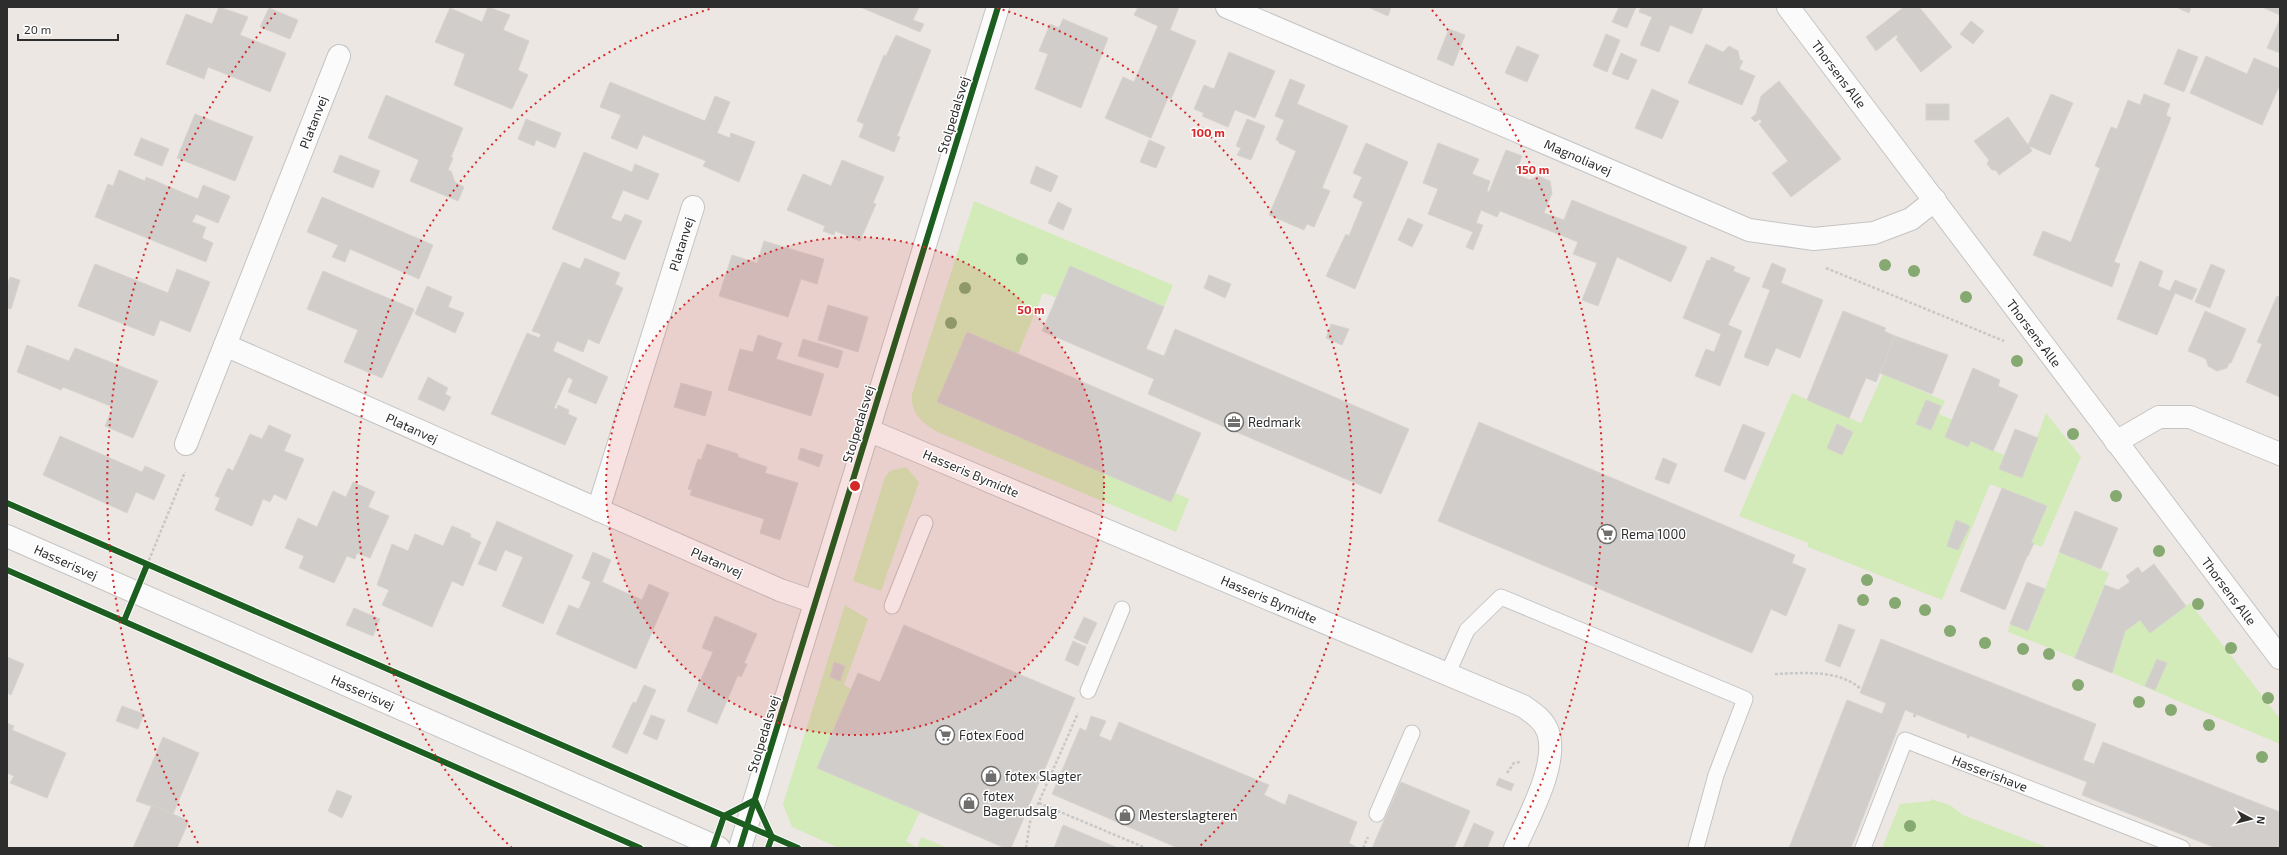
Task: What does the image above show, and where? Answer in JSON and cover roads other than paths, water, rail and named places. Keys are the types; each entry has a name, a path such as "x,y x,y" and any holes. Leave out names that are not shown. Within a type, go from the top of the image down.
{"street":[{"name":"Stolpedalsvej","path":"740,848 998,7"},
{"name":"Magnoliavej","path":"1227,7 1749,230 1814,239 1874,233 1911,219 1935,200"},
{"name":"Thorsens Alle","path":"1788,7 2280,658"},
{"name":"Platanvej","path":"186,444 339,56"},
{"name":"Platanvej","path":"598,510 693,207"},
{"name":"Platanvej","path":"225,345 780,590 815,602"},
{"path":"2116,442 2159,418 2190,417 2280,454"},
{"name":"Hasseris Bymidte","path":"868,430 1447,675 1524,706 1540,719 1548,732 1551,748 1549,769 1515,848"},
{"name":"Hasserisvej","path":"7,536 719,848"}],"lane":[{"path":"892,606 925,523"},
{"path":"1447,675 1467,630 1501,597 1745,700 1716,775 1696,848"},
{"path":"1088,690 1122,609"},
{"path":"1377,814 1412,733"},
{"name":"Hasserishave","path":"1863,848 1905,740 2182,848"}],"place":[{"name":"Redmark","path":"1234,422"},
{"name":"Rema 1000","path":"1607,534"},
{"name":"Føtex Food","path":"945,735"},
{"name":"føtex Slagter","path":"991,776"},
{"name":"føtex Bagerudsalg","path":"969,803"},
{"name":"Mesterslagteren","path":"1125,815"}]}
